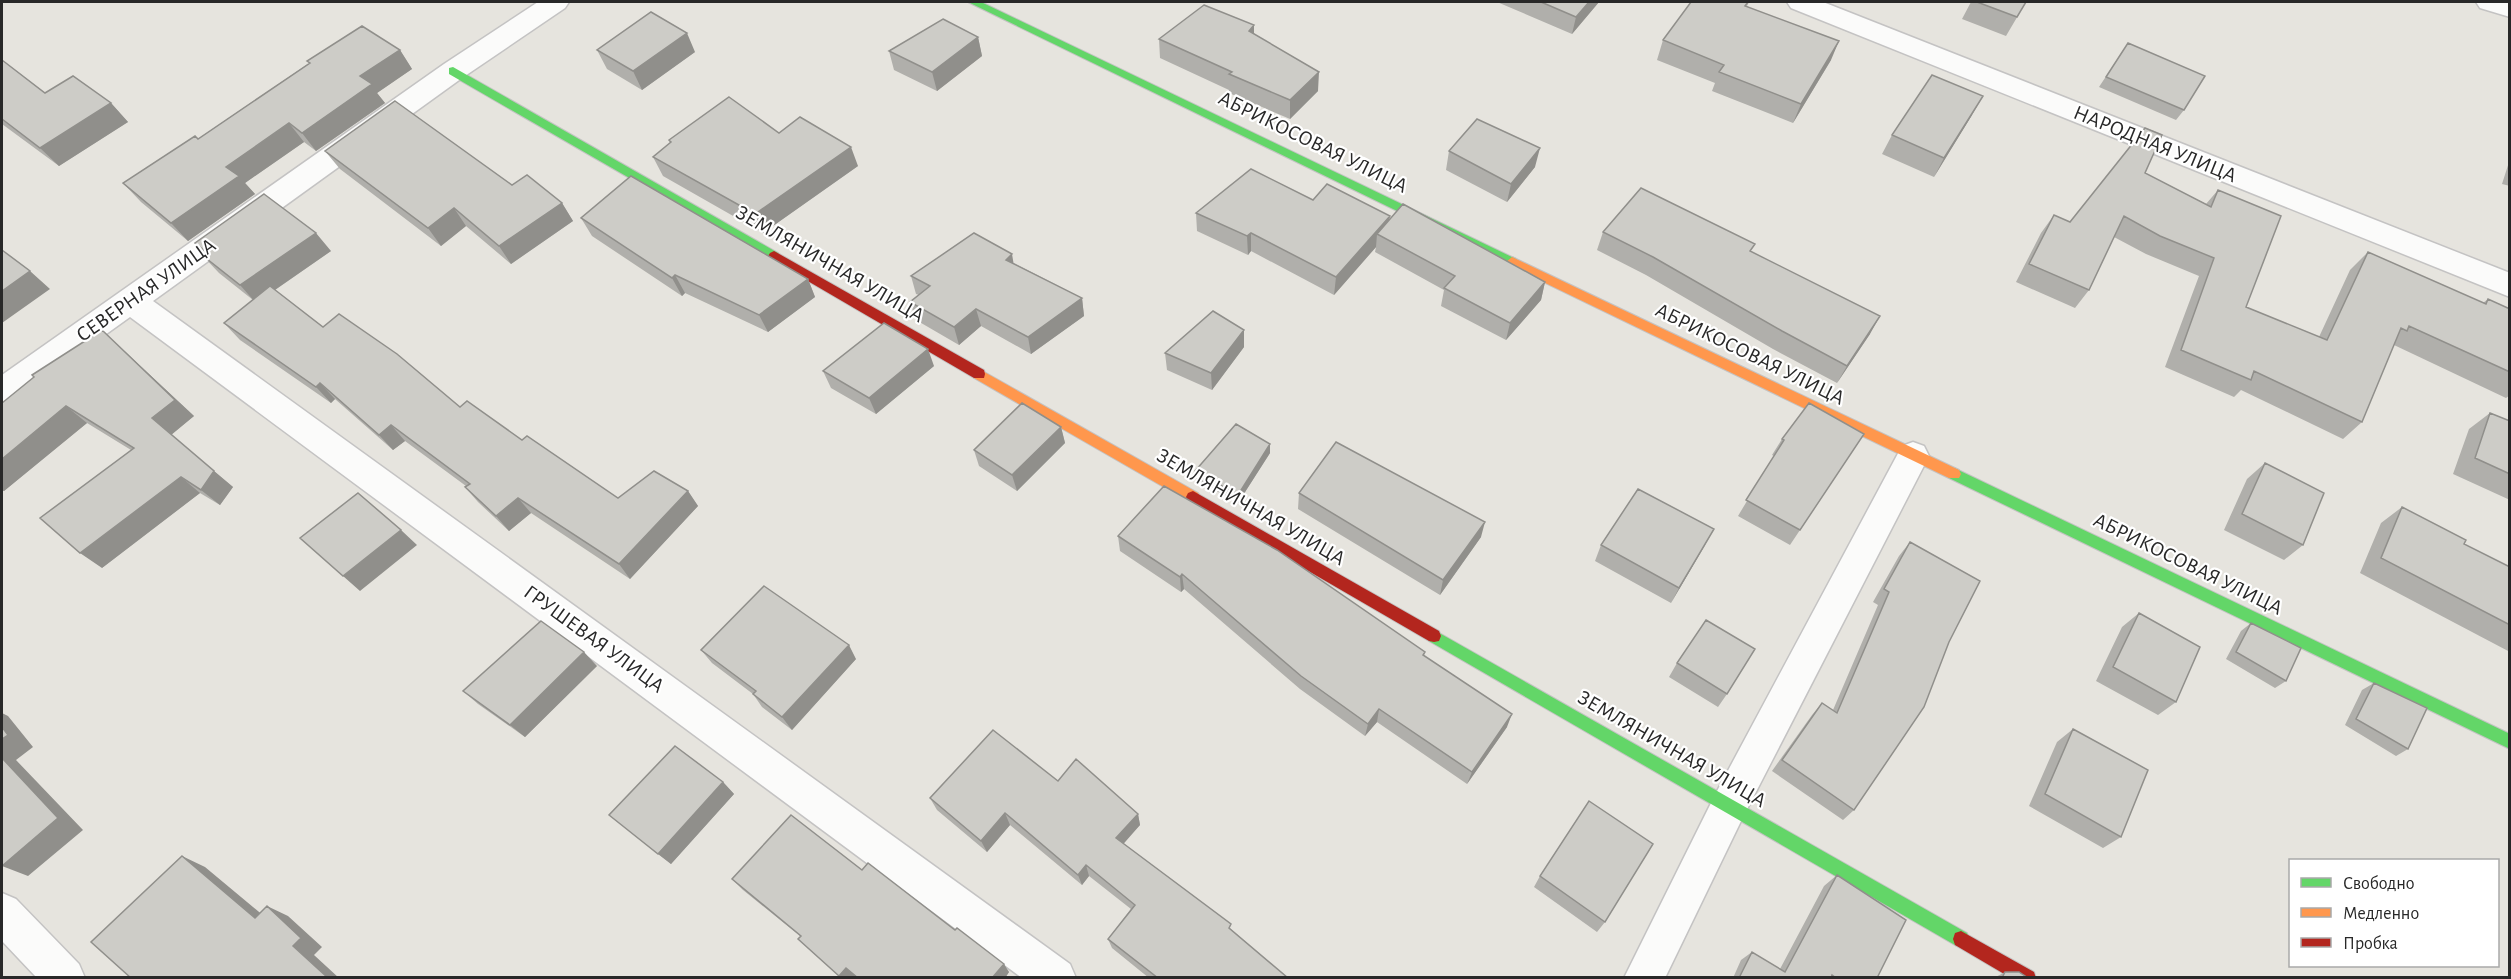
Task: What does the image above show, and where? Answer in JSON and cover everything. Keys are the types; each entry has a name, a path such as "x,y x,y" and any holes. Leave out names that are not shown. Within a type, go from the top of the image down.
{"street":[{"name":"СЕВЕРНАЯ УЛИЦА","path":"2,392 453,71 556,2"},
{"name":"АБРИКОСОВАЯ УЛИЦА","path":"973,2 2510,742"},
{"name":"НАРОДНАЯ УЛИЦА","path":"1800,2 2510,286"},
{"path":"2489,2 2510,9"},
{"name":"ЗЕМЛЯНИЧНАЯ УЛИЦА","path":"453,71 2028,978"},
{"name":"ГРУШЕВАЯ УЛИЦА","path":"131,301 1056,978"},
{"path":"1644,978 1729,806 1913,456"},
{"path":"2,913 66,978"}],"building":[{"path":"1541,2 1589,2 1576,17"},
{"path":"1691,2 1748,2 1745,6 1839,41 1801,104 1719,72 1724,65 1663,40"},
{"path":"1977,2 2026,2 2017,17"},
{"path":"1204,5 1254,25 1249,31 1319,72 1290,100 1229,74 1232,72 1159,39"},
{"path":"651,12 687,33 633,71 597,50"},
{"path":"943,19 978,37 932,72 889,51"},
{"path":"362,26 400,50 360,76 372,84 302,133 289,123 226,167 239,176 171,223 123,183 195,136 198,139 310,63 307,61"},
{"path":"2128,43 2205,76 2184,110 2106,77"},
{"path":"2,60 45,93 73,76 111,103 40,148 2,119"},
{"path":"1932,75 1983,96 1944,158 1892,135"},
{"path":"729,97 779,133 800,117 851,147 755,214 653,157 671,142 669,140"},
{"path":"395,101 512,185 527,175 562,203 499,246 454,208 428,228 325,151"},
{"path":"1477,119 1540,148 1511,184 1449,151"},
{"path":"2145,128 2162,135 2145,173 2211,207 2218,190 2281,216 2246,307 2327,340 2368,252 2486,304 2488,299 2510,309 2510,372 2409,326 2407,331 2401,328 2362,422 2254,371 2251,380 2181,350 2214,258 2160,236 2124,216 2089,290 2029,264 2054,215 2070,222"},
{"path":"1251,169 1313,200 1327,184 1390,216 1336,277 1251,233 1247,236 1196,213"},
{"path":"631,176 808,279 759,315 675,275 672,278 581,218"},
{"path":"1641,188 1755,244 1750,251 1880,316 1847,366 1653,257 1603,232"},
{"path":"264,194 316,233 240,285 202,255 206,252 195,243"},
{"path":"1403,204 1545,282 1510,323 1444,288 1455,276 1377,234"},
{"path":"974,233 1012,254 1006,260 1082,298 1028,337 976,309 954,327 910,302 930,286 911,276"},
{"path":"2,250 30,271 2,291"},
{"path":"270,286 323,327 339,314 397,354 460,407 467,401 522,440 527,436 618,498 654,471 688,491 619,564 518,498 496,516 465,487 470,484 391,425 379,435 320,383 316,387 224,323"},
{"path":"1213,311 1244,330 1211,373 1165,353"},
{"path":"884,323 928,349 869,398 823,371"},
{"path":"102,330 175,400 152,418 214,471 201,490 181,477 80,553 40,518 134,448 66,406 2,459 2,403 34,377 32,375"},
{"path":"1022,403 1061,427 1012,475 974,450"},
{"path":"1809,403 1864,434 1800,530 1746,500 1784,440 1782,439"},
{"path":"2490,413 2510,421 2510,474 2475,458"},
{"path":"1236,424 1270,444 1238,495 1195,471"},
{"path":"1336,442 1485,522 1443,580 1299,493"},
{"path":"2265,463 2324,493 2303,545 2242,514"},
{"path":"1164,486 1277,550 1425,652 1423,655 1512,714 1472,772 1379,709 1368,724 1301,676 1182,574 1180,577 1118,536"},
{"path":"1638,489 1714,529 1679,588 1601,545"},
{"path":"358,493 401,530 343,576 300,538"},
{"path":"2402,507 2466,540 2464,544 2510,567 2510,625 2381,558"},
{"path":"1910,542 1980,581 1949,642 1924,707 1854,810 1782,760 1822,703 1837,713 1889,592 1884,589"},
{"path":"764,586 849,645 782,717 753,694 756,691 701,650"},
{"path":"2139,613 2200,647 2176,702 2113,667"},
{"path":"1706,620 1755,649 1727,694 1677,663"},
{"path":"541,621 584,652 510,725 463,691"},
{"path":"2251,623 2301,648 2286,681 2236,652"},
{"path":"2374,683 2427,708 2408,749 2356,719"},
{"path":"2,727 8,735 2,739"},
{"path":"2073,729 2148,770 2121,837 2045,794"},
{"path":"993,730 1058,781 1076,759 1138,814 1116,838 1231,924 1229,928 1288,978 1158,978 1108,939 1135,905 1086,865 1078,875 1005,813 981,841 930,798"},
{"path":"675,746 723,782 658,854 609,815"},
{"path":"2,758 58,818 2,866"},
{"path":"1589,801 1653,844 1605,922 1540,876"},
{"path":"791,815 862,870 868,863 955,930 957,928 1004,964 992,978 858,978 846,968 839,976 798,939 801,936 732,879"},
{"path":"182,856 255,918 267,906 301,938 293,946 328,978 131,978 91,942"},
{"path":"1837,875 1906,920 1877,978 1836,978 1832,975 1831,978 1739,978 1752,952 1785,972"},
{"path":"2005,972 2019,972 2028,978 2002,978"}],"traffic: fast":[{"path":"973,2 1512,262"},
{"path":"453,71 774,256"},
{"path":"1954,474 2510,742"},
{"path":"1434,636 1961,939"}],"traffic: slow":[{"path":"1512,262 1954,474"},
{"path":"979,374 1193,497"}],"traffic: jam":[{"path":"774,256 979,374"},
{"path":"1193,497 1434,636"},
{"path":"1961,939 2028,978"}]}
